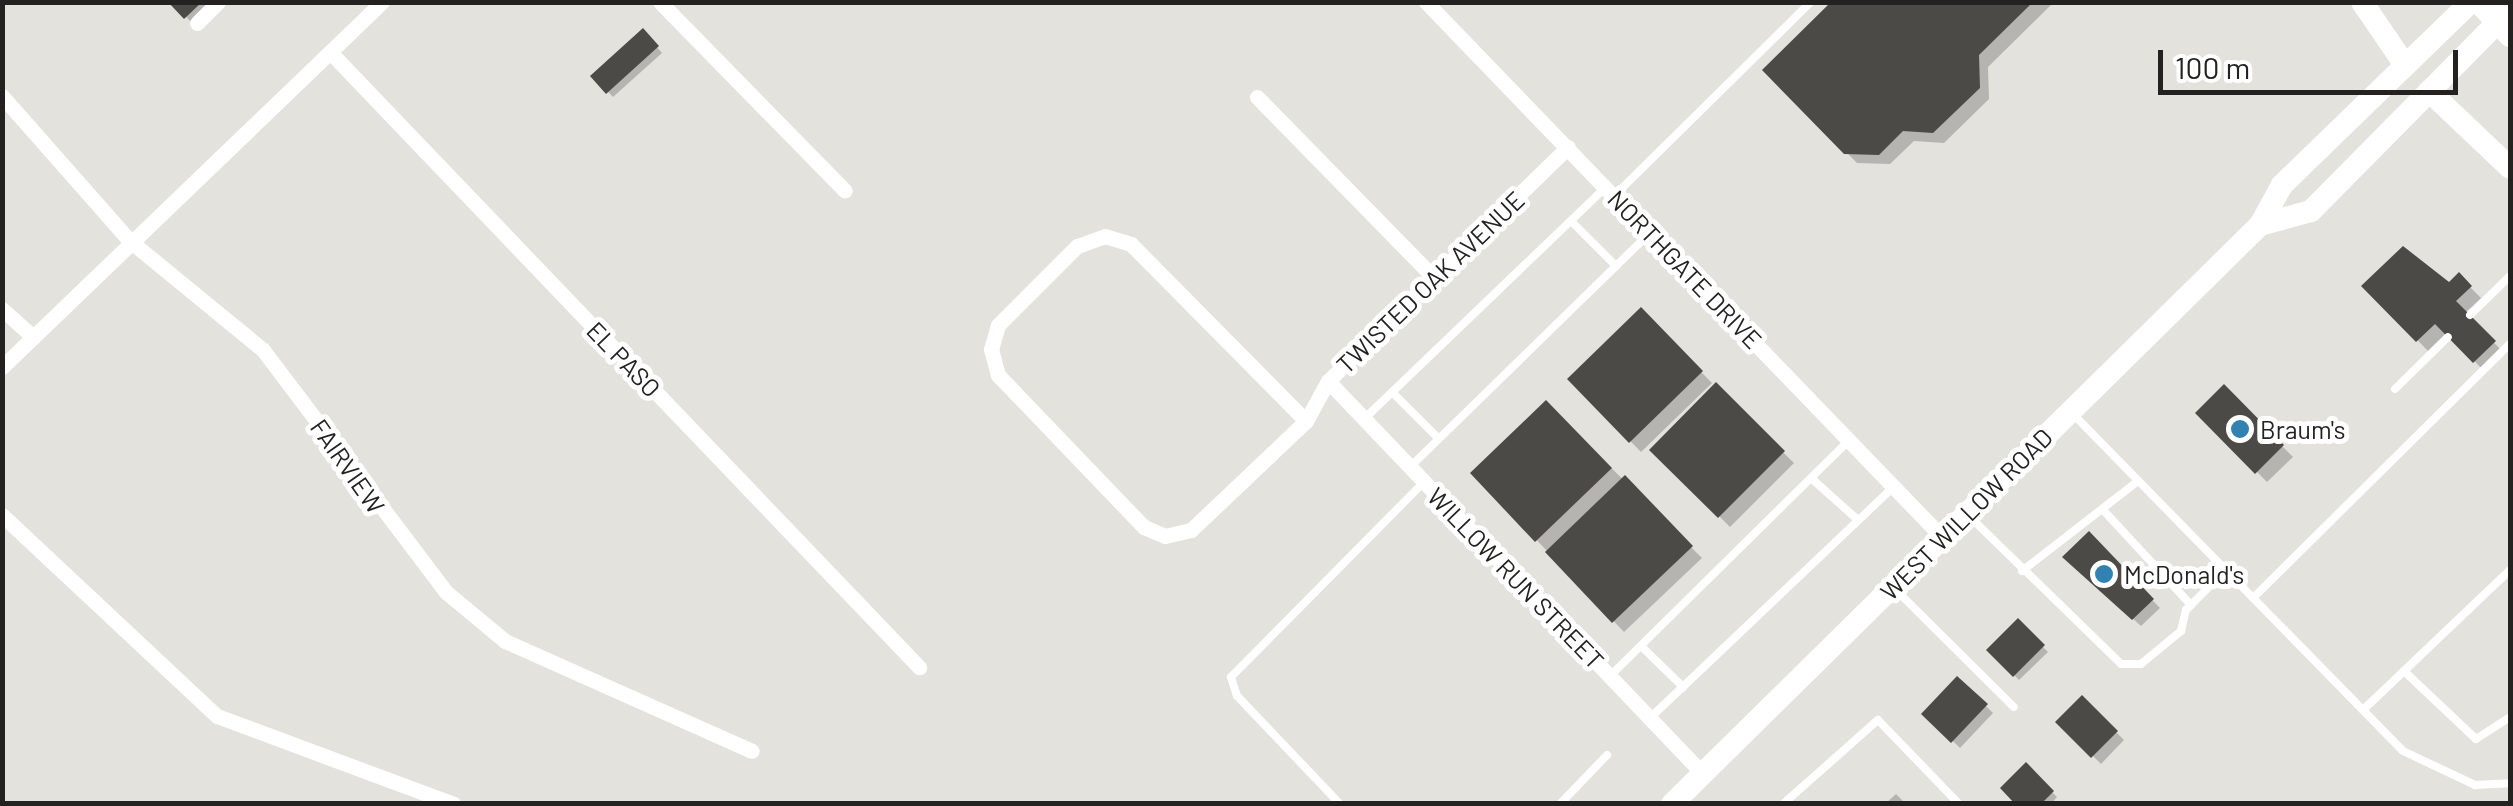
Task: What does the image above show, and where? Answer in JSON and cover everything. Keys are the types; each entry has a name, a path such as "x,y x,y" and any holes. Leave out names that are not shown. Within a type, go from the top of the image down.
{"main road":[{"path":"2362,2 2405,65"},
{"name":"WEST WILLOW ROAD","path":"1672,804 2260,224 2282,186 2471,2"},
{"path":"2260,224 2311,212 2429,91 2507,22 2480,2"},
{"path":"2429,91 2510,168"}],"street":[{"path":"197,22 218,2"},
{"path":"2,367 382,2"},
{"path":"660,2 845,191"},
{"name":"NORTHGATE DRIVE","path":"1426,2 1942,537"},
{"name":"EL PASO","path":"330,52 920,667"},
{"name":"FAIRVIEW","path":"2,96 130,240 263,350 401,544 505,641 752,752"},
{"path":"1258,97 1434,278"},
{"name":"TWISTED OAK AVENUE","path":"1306,421 1131,244 1105,236 1076,246 998,325 998,375 1144,527 1165,536 1191,530 1306,421 1328,382 1568,147"},
{"path":"2,310 33,337"},
{"name":"WILLOW RUN STREET","path":"1328,382 1703,774"},
{"path":"2,515 217,716 453,804"}],"lane":[{"path":"1364,419 1570,221 1610,191 1812,2"},
{"path":"1570,221 1616,266"},
{"path":"1410,467 1650,233"},
{"path":"2470,315 2510,276"},
{"path":"2395,389 2448,338"},
{"path":"2253,598 2510,344"},
{"path":"1392,392 1439,439"},
{"path":"2070,411 2363,710 2426,768 2475,786 2510,783"},
{"path":"1610,676 1849,440"},
{"path":"1811,478 1858,520"},
{"path":"2022,572 2086,514 2105,512 2138,481"},
{"path":"1340,804 1236,696 1231,676 1424,482"},
{"path":"1650,718 1893,486"},
{"path":"2105,512 2192,605"},
{"path":"1966,513 2120,664 2141,664 2181,631 2192,605 2226,570"},
{"path":"2363,710 2510,570"},
{"path":"1892,586 2014,707"},
{"path":"1641,646 1683,687"},
{"path":"2404,671 2476,739 2510,717"},
{"path":"1783,804 1878,720 1959,804"},
{"path":"1560,804 1608,755"}],"building":[{"path":"168,2 202,2 184,19"},
{"path":"1831,2 2033,2 1979,55 1980,88 1933,133 1903,131 1879,155 1844,154 1762,70"},
{"path":"643,28 659,46 606,94 590,76"},
{"path":"2403,246 2449,282 2459,272 2472,286 2456,301 2496,341 2473,363 2435,324 2416,342 2361,286"},
{"path":"1641,307 1703,371 1629,443 1567,379"},
{"path":"1716,382 1785,451 1718,518 1649,450"},
{"name":"Braum's","path":"2224,384 2284,445 2255,474 2195,413"},
{"path":"1546,400 1612,468 1535,542 1470,473"},
{"path":"1625,475 1693,546 1612,623 1545,552"},
{"name":"McDonald's","path":"2089,531 2154,599 2132,620 2062,557"},
{"path":"2018,618 2045,645 2013,677 1986,650"},
{"path":"1957,676 1988,704 1951,743 1921,714"},
{"path":"2082,695 2118,731 2091,758 2055,722"},
{"path":"2026,762 2054,791 2041,804 2015,804 2000,788"}],"place":[{"name":"Braum's","path":"2240,429"},
{"name":"McDonald's","path":"2104,574"}]}
